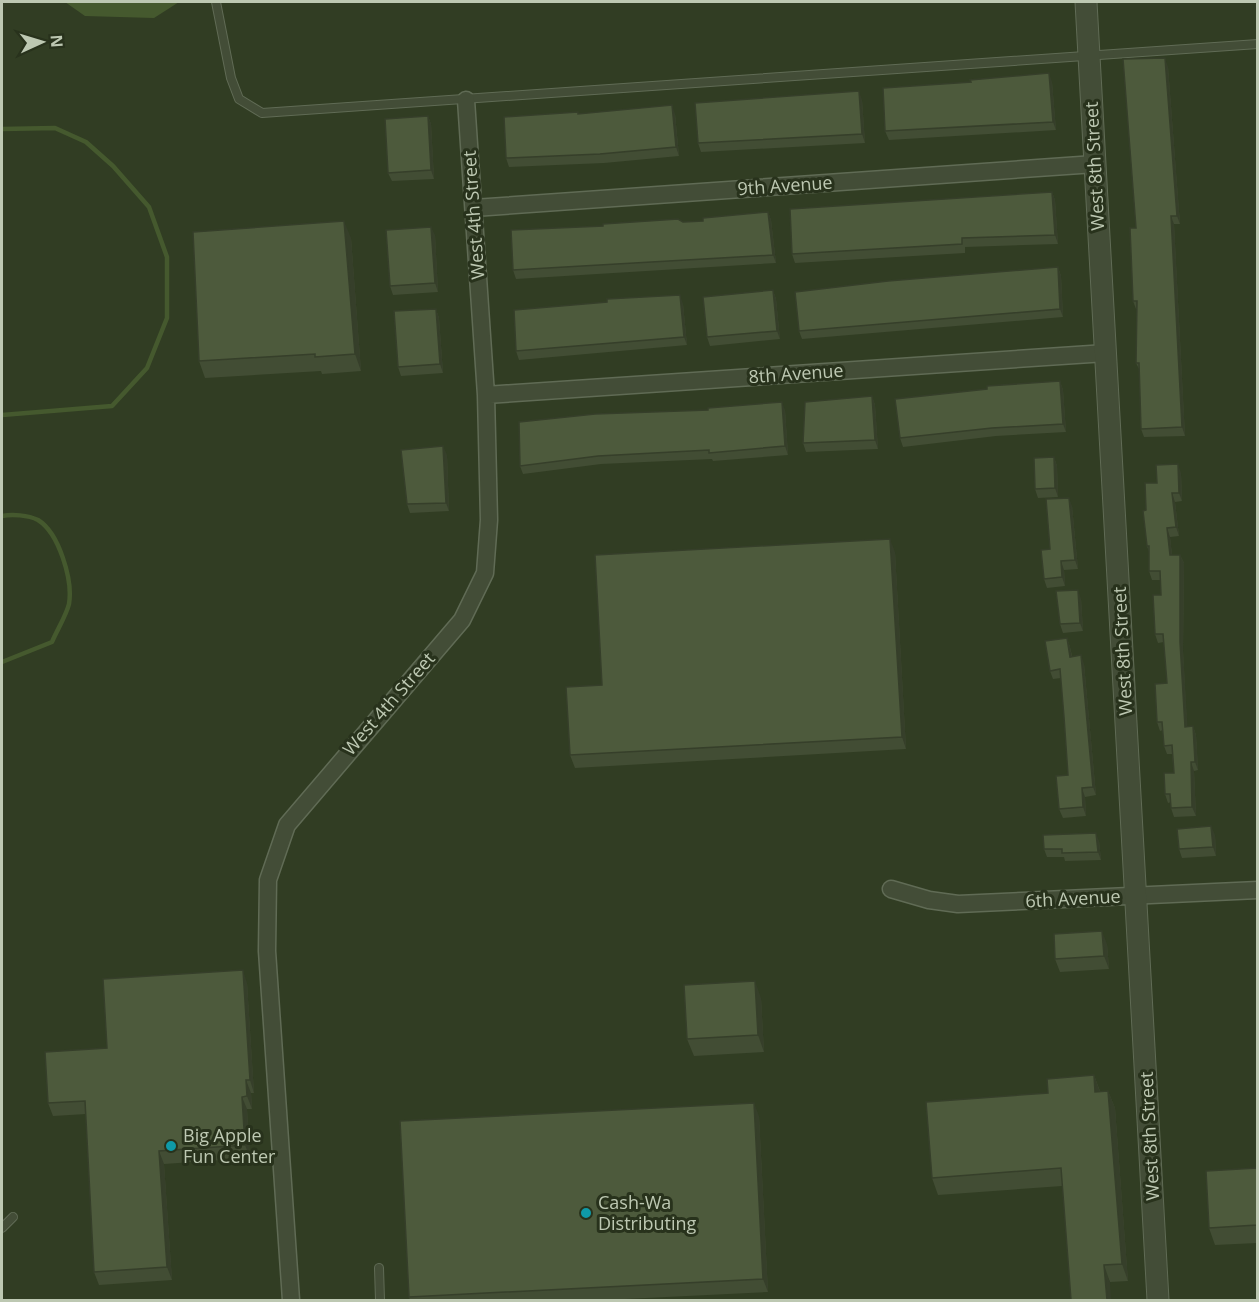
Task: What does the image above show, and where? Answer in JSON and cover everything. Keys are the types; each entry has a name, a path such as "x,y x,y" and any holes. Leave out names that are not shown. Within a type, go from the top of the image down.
{"street":[{"name":"West 8th Street","path":"1086,2 1158,1300"},
{"name":"West 4th Street","path":"291,1300 267,951 268,880 287,825 462,620 485,573 489,520 486,395 466,100"},
{"name":"9th Avenue","path":"474,208 1095,164"},
{"name":"8th Avenue","path":"486,395 1106,353"},
{"name":"6th Avenue","path":"891,889 929,900 958,904 1257,890"}],"lane":[{"path":"216,2 231,78 239,99 262,113 1089,58 1257,44"},
{"path":"2,1228 13,1216"},
{"path":"379,1268 380,1300"}],"shaded area":[{"path":"65,2 179,2 154,18 85,16"}],"building":[{"path":"1165,58 1177,216 1171,216 1182,427 1141,429 1139,363 1136,363 1137,301 1133,301 1130,228 1136,228 1123,59"},
{"path":"1049,73 1053,122 885,131 883,88 971,82 970,80"},
{"path":"859,91 862,134 698,143 695,103"},
{"path":"672,105 676,147 600,154 506,158 504,117 578,112 578,114"},
{"path":"428,116 431,170 388,173 385,119"},
{"path":"1052,192 1055,235 962,238 962,244 792,254 790,209"},
{"path":"768,212 773,255 513,270 511,230 603,226 603,224 678,219 683,222 703,221 703,218"},
{"path":"344,221 355,354 199,361 193,232"},
{"path":"431,227 435,283 390,286 386,230"},
{"path":"1058,267 1060,309 799,331 795,292 888,281"},
{"path":"773,290 777,331 707,337 703,297"},
{"path":"680,295 684,337 516,351 514,310 607,302 607,299"},
{"path":"436,309 440,364 398,367 394,311"},
{"path":"1060,381 1063,424 992,428 900,438 895,399 987,389 987,386"},
{"path":"872,396 875,440 803,443 805,402"},
{"path":"782,402 785,446 709,453 709,450 598,456 520,466 519,422 595,414 708,410 708,408"},
{"path":"443,446 446,503 407,504 401,450"},
{"path":"1054,457 1055,488 1035,489 1034,458"},
{"path":"1178,464 1179,493 1172,493 1176,527 1167,528 1170,555 1180,555 1180,642 1185,727 1193,726 1195,762 1191,762 1192,807 1171,808 1170,794 1165,794 1164,773 1174,773 1172,745 1164,746 1162,722 1157,722 1155,684 1167,683 1163,634 1155,634 1153,595 1161,595 1160,571 1149,571 1149,546 1147,546 1143,511 1146,510 1145,483 1157,483 1156,465"},
{"path":"1069,498 1075,560 1061,561 1062,577 1044,579 1041,550 1050,549 1046,499"},
{"path":"890,539 902,737 570,755 566,687 602,685 595,555"},
{"path":"1078,590 1080,623 1060,624 1056,591"},
{"path":"1067,638 1070,657 1081,655 1093,787 1082,788 1083,807 1059,809 1056,776 1068,775 1060,669 1050,671 1045,641"},
{"path":"1211,826 1213,847 1179,849 1177,829"},
{"path":"1096,833 1098,852 1062,853 1062,849 1044,849 1043,835"},
{"path":"1102,931 1104,956 1055,959 1054,934"},
{"name":"Big Apple Fun Center","path":"243,970 250,1080 246,1080 247,1096 242,1097 245,1145 159,1151 167,1267 94,1272 85,1101 48,1103 45,1052 107,1048 103,979"},
{"path":"755,981 758,1035 687,1039 684,985"},
{"path":"1094,1075 1095,1092 1108,1091 1122,1264 1104,1265 1107,1300 1071,1300 1061,1168 932,1178 926,1102 1048,1093 1047,1079"},
{"name":"Cash-Wa Distributing","path":"754,1103 763,1279 409,1297 400,1121"},
{"path":"1257,1168 1257,1225 1209,1228 1206,1171"}],"waterway":[{"path":"2,129 55,128 86,142 113,166 149,207 167,257 167,318 147,368 112,406 2,415"},
{"path":"2,516 30,517 46,526 63,558 70,594 68,609 52,642 2,662"}],"place":[{"name":"Big Apple Fun Center","path":"171,1146"},
{"name":"Cash-Wa Distributing","path":"586,1213"}]}
